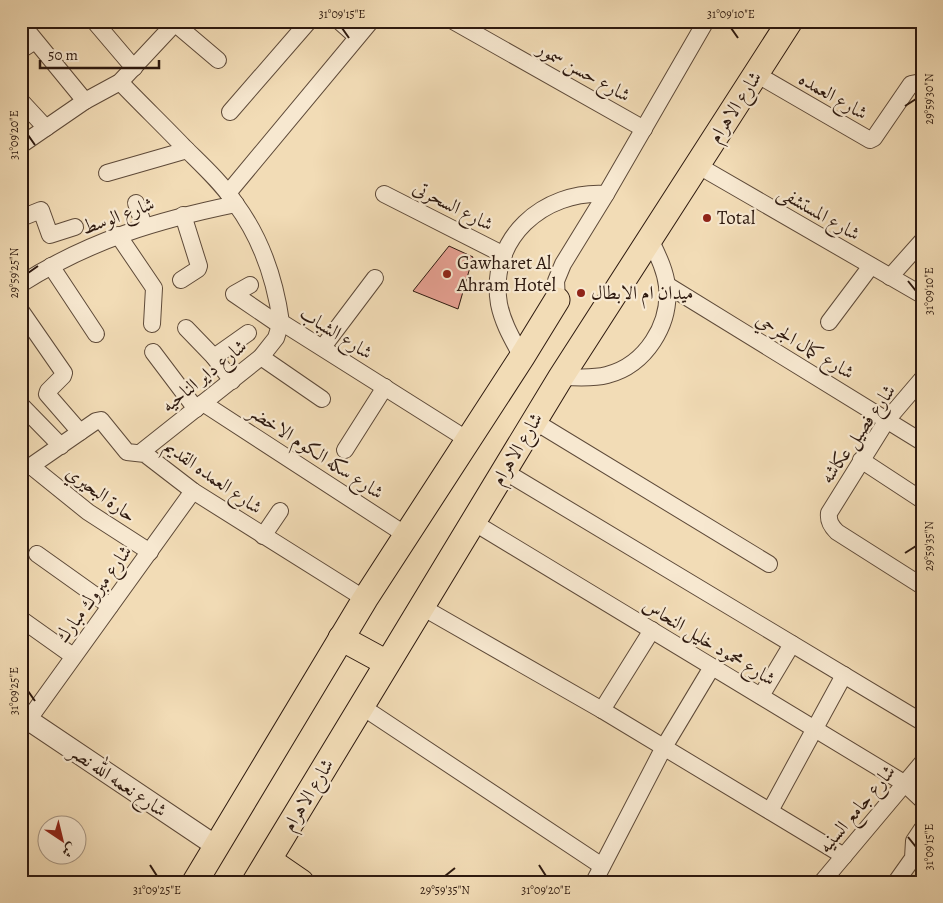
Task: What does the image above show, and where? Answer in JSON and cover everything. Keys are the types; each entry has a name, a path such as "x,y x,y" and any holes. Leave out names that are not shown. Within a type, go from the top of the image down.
{"main road":[{"name":"شارع الاهرام","path":"255,882 561,377 790,21"},
{"path":"195,882 365,599 557,300"},
{"path":"341,638 387,663"},
{"path":"268,860 301,882"}],"street":[{"path":"94,21 134,68"},
{"path":"230,112 309,21"},
{"path":"339,21 357,37"},
{"path":"232,199 371,21"},
{"name":"شارع حسن سمور","path":"453,21 471,25 644,129"},
{"path":"557,300 555,290 558,272 606,194 706,21"},
{"path":"21,145 85,101 120,82 174,22 218,60"},
{"path":"21,23 85,101"},
{"path":"21,50 35,41"},
{"name":"شارع العمده","path":"756,74 870,140 874,138 910,84 916,83 922,88"},
{"name":"شارع الشباب","path":"120,82 232,199 255,235 263,252 274,286 281,324 323,347 468,440"},
{"path":"21,101 46,128"},
{"path":"107,172 187,150"},
{"name":"شارع المستشفى","path":"697,165 922,295"},
{"name":"شارع السحرتى","path":"384,194 504,255"},
{"path":"522,357 509,335 499,304 498,287 504,255 513,238 525,222 540,210 556,201 575,195 606,194"},
{"name":"شارع الوسط","path":"21,284 51,266 118,235 232,199"},
{"path":"136,203 144,226"},
{"path":"21,218 41,210 50,235 75,227"},
{"path":"181,280 198,269 199,266 183,215"},
{"path":"118,235 154,288 152,324"},
{"path":"561,377 590,378 609,374 626,367 642,355 654,340 663,323 667,304 667,286 664,270 650,239"},
{"path":"890,277 922,241"},
{"path":"51,266 96,334"},
{"path":"829,322 871,266"},
{"path":"323,347 375,278"},
{"path":"250,285 234,294 281,324"},
{"name":"شارع كمال الجرحي","path":"667,286 922,442"},
{"path":"21,311 64,374 47,394 80,432"},
{"name":"شارع داير الناحيه","path":"140,453 261,357 276,338 281,324"},
{"path":"186,328 232,381"},
{"path":"214,358 248,333"},
{"name":"شارع سكه الكوم الاخضر","path":"153,352 200,406 406,535"},
{"path":"261,357 322,399"},
{"name":"شارع فصيل عكاشه","path":"922,379 888,420 829,513 829,521 836,532 922,586"},
{"path":"345,450 386,387"},
{"path":"21,405 61,446"},
{"name":"شارع العمده القديم","path":"26,467 61,446 96,421 101,420 127,452 140,453 147,456 193,491 365,599"},
{"path":"534,421 769,564"},
{"path":"861,460 922,500"},
{"name":"حارة البحيري","path":"26,467 88,512 150,552"},
{"path":"504,471 922,722"},
{"name":"شارع مبروك مبارك","path":"23,722 150,552 193,491"},
{"path":"263,536 280,511"},
{"name":"شارع محمود خليل النحاس","path":"473,522 904,784 922,800"},
{"path":"37,554 110,606"},
{"path":"422,607 602,710 844,856"},
{"path":"21,619 73,656"},
{"path":"602,710 652,630"},
{"path":"761,696 792,644"},
{"path":"594,882 664,747 712,667"},
{"path":"770,811 844,675"},
{"path":"361,706 602,866"},
{"name":"شارع نعمه الله نصر","path":"23,722 216,846"},
{"name":"شارع جامع السنيه","path":"822,882 922,762"},
{"path":"898,881 914,858 914,842 922,829"}],"building":[{"name":"Gawharet Al Ahram Hotel","path":"449,246 473,257 458,309 413,291"}],"place":[{"name":"Total","path":"707,218"},
{"name":"Gawharet Al Ahram Hotel","path":"447,274"},
{"name":"ميدان ام الابطال","path":"581,293"}]}
